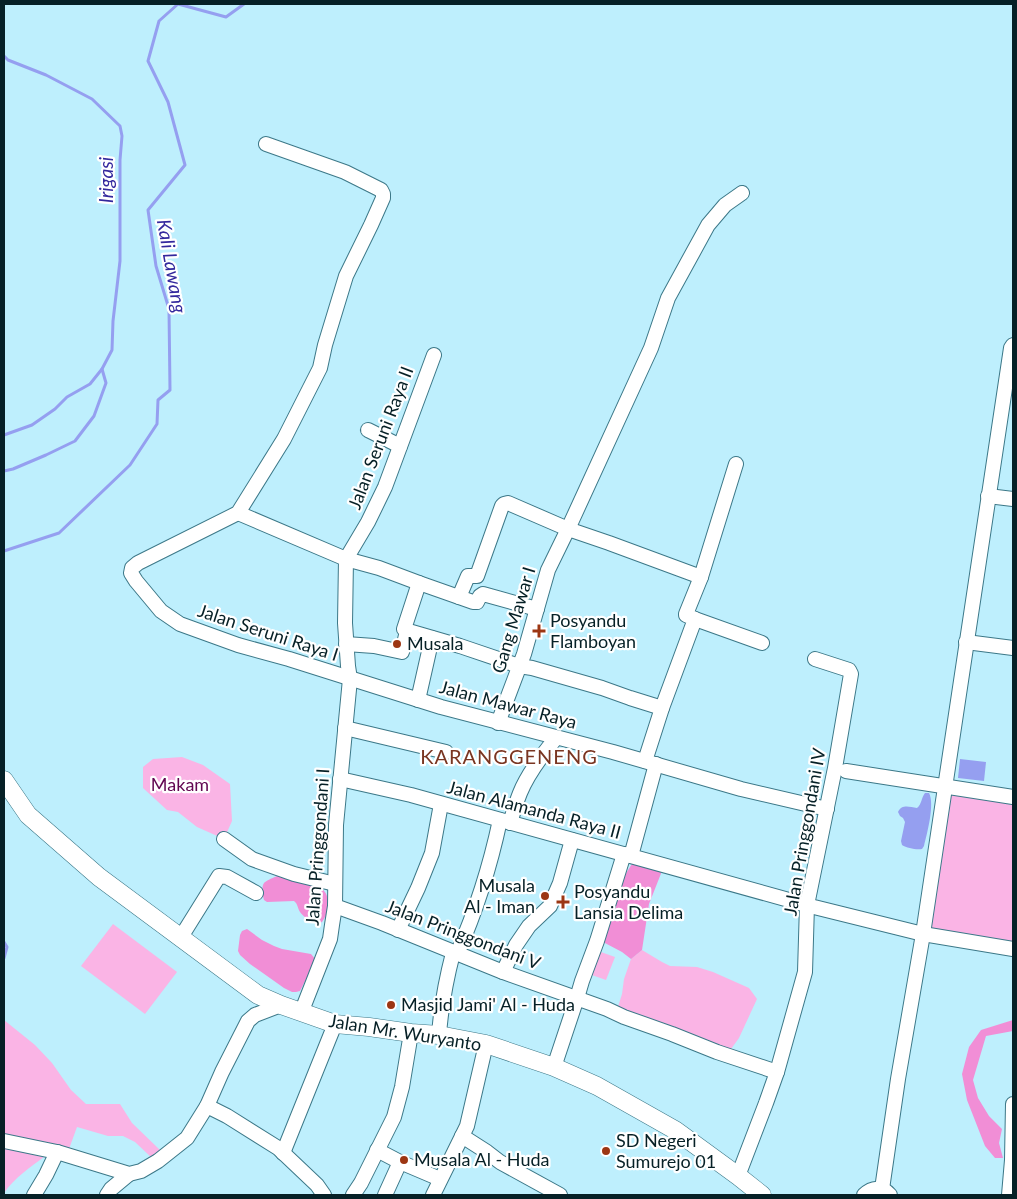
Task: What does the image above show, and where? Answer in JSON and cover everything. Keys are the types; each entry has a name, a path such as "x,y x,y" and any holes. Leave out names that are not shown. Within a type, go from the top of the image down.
{"main road":[{"name":"Jalan Mr. Wuryanto","path":"4,780 28,815 99,876 258,995 281,1006 335,1024 439,1035 486,1044 554,1067 597,1086 675,1130 738,1176 756,1193"}],"street":[{"path":"266,144 345,172 381,190 383,198 346,276 324,346 320,368 284,439 238,514 346,559 379,568 473,602 476,602 483,594 537,609"},
{"name":"Gang Mawar I","path":"498,722 524,654 548,570 651,348 668,298 708,225 725,205 742,193"},
{"path":"864,1195 869,1190 875,1188 886,1192 898,1079 923,934 988,496 1013,345"},
{"name":"Jalan Seruni Raya II","path":"350,679 345,623 346,559 378,503 434,354"},
{"path":"368,430 400,446"},
{"path":"736,464 701,577 686,616 762,643"},
{"path":"988,496 1013,499"},
{"path":"459,597 468,576 477,575 504,504 508,503 568,529 701,577"},
{"name":"Jalan Seruni Raya I","path":"238,514 138,563 132,568 131,573 162,611 176,622 238,645 350,679"},
{"path":"346,644 374,646 402,652 407,631 404,629 419,583"},
{"path":"554,1067 582,981 627,855 662,708 695,619"},
{"path":"407,631 519,666 602,688 662,708"},
{"path":"418,700 432,638"},
{"path":"966,642 1013,648"},
{"name":"Jalan Pringgondani IV","path":"738,1176 777,1072 806,972 807,905 835,768 851,672 815,659"},
{"name":"Jalan Mawar Raya","path":"350,679 418,700 650,762 741,789 827,809"},
{"name":"Jalan Pringgondani I","path":"301,1013 330,938 334,906 336,825 350,679"},
{"path":"345,728 446,752"},
{"path":"439,1035 446,979 455,954 473,918 505,822 539,759 556,738"},
{"path":"846,771 1013,797"},
{"name":"Jalan Alamanda Raya II","path":"340,780 411,795 807,905 923,934 1013,949"},
{"path":"398,930 432,853 441,804"},
{"path":"224,839 252,859 294,874 335,884"},
{"path":"503,972 516,945 529,926 550,906 560,883 572,840"},
{"path":"181,937 219,876 227,877 256,893"},
{"name":"Jalan Pringgondani V","path":"334,906 503,972 607,1009 717,1052 777,1072"},
{"path":"107,1195 111,1189 129,1174 141,1171 158,1161 187,1138 207,1106 248,1021 255,1015 281,1006"},
{"path":"283,1153 335,1024"},
{"path":"353,1195 394,1117 402,1087 412,1033"},
{"path":"433,1195 467,1126 486,1044"},
{"path":"207,1106 227,1116 278,1148 317,1185 324,1195"},
{"path":"1010,1195 1013,1107"},
{"path":"462,1136 500,1162 560,1195"},
{"path":"4,1141 57,1152 129,1174"},
{"path":"377,1150 440,1179"},
{"path":"34,1195 57,1152"},
{"path":"385,1195 400,1162"}],"green space":[{"name":"Makam","path":"182,757 203,765 230,784 232,821 224,839 197,827 178,812 167,810 143,788 143,767 153,759"},
{"path":"946,789 1013,800 1013,946 927,932"},
{"path":"113,924 177,972 145,1014 81,966"},
{"path":"642,950 670,966 697,967 749,988 757,999 739,1038 731,1049 617,1010 631,959"},
{"path":"598,951 615,957 606,980 589,974"},
{"path":"4,1020 35,1045 52,1063 71,1090 86,1104 120,1104 132,1123 160,1150 152,1158 135,1142 123,1136 108,1136 77,1127 69,1149 4,1134"},
{"path":"4,1145 45,1156 18,1178 4,1193"}],"shaded area":[{"path":"632,864 646,864 662,871 649,904 642,950 631,959 603,942 618,891"},
{"path":"291,871 321,888 327,895 328,905 322,922 318,924 304,916 294,901 267,902 264,900 262,889 264,883"},
{"path":"247,929 274,946 311,954 316,960 314,968 300,991 292,992 284,988 240,955 238,951 240,935 242,931"},
{"path":"1013,1020 1013,1031 986,1036 973,1080 978,1098 989,1116 1002,1129 999,1143 1003,1158 995,1158 985,1146 967,1100 962,1074 969,1047 981,1030"}],"water":[{"path":"960,759 986,762 984,781 958,778"},
{"path":"925,793 929,793 931,804 924,846 922,849 909,848 902,845 901,841 905,822 898,812 904,807 917,808"}],"waterway":[{"name":"Kali Lawang","path":"4,551 59,533 130,465 157,424 158,400 170,390 169,309 156,266 148,210 185,165 168,102 148,61 159,21 178,4 226,17 244,4"},
{"name":"Irigasi","path":"4,56 8,60 46,75 92,99 120,126 122,136 120,160 120,261 113,321 112,350 102,369 90,384 67,397 55,409 32,425 4,435"},
{"name":"Irigasi","path":"4,471 13,469 75,441 94,416 106,383 102,369"},
{"path":"4,942 7,947 4,958"}],"place":[{"name":"Posyandu Flamboyan","path":"539,631"},
{"name":"Musala","path":"397,644"},
{"name":"Musala Al - Iman","path":"545,896"},
{"name":"Posyandu Lansia Delima","path":"563,902"},
{"name":"Masjid Jami' Al - Huda","path":"391,1005"},
{"name":"SD Negeri Sumurejo 01","path":"606,1151"},
{"name":"Musala Al - Huda","path":"404,1160"}],"district":[{"name":"KARANGGENENG","path":"509,757"}]}
